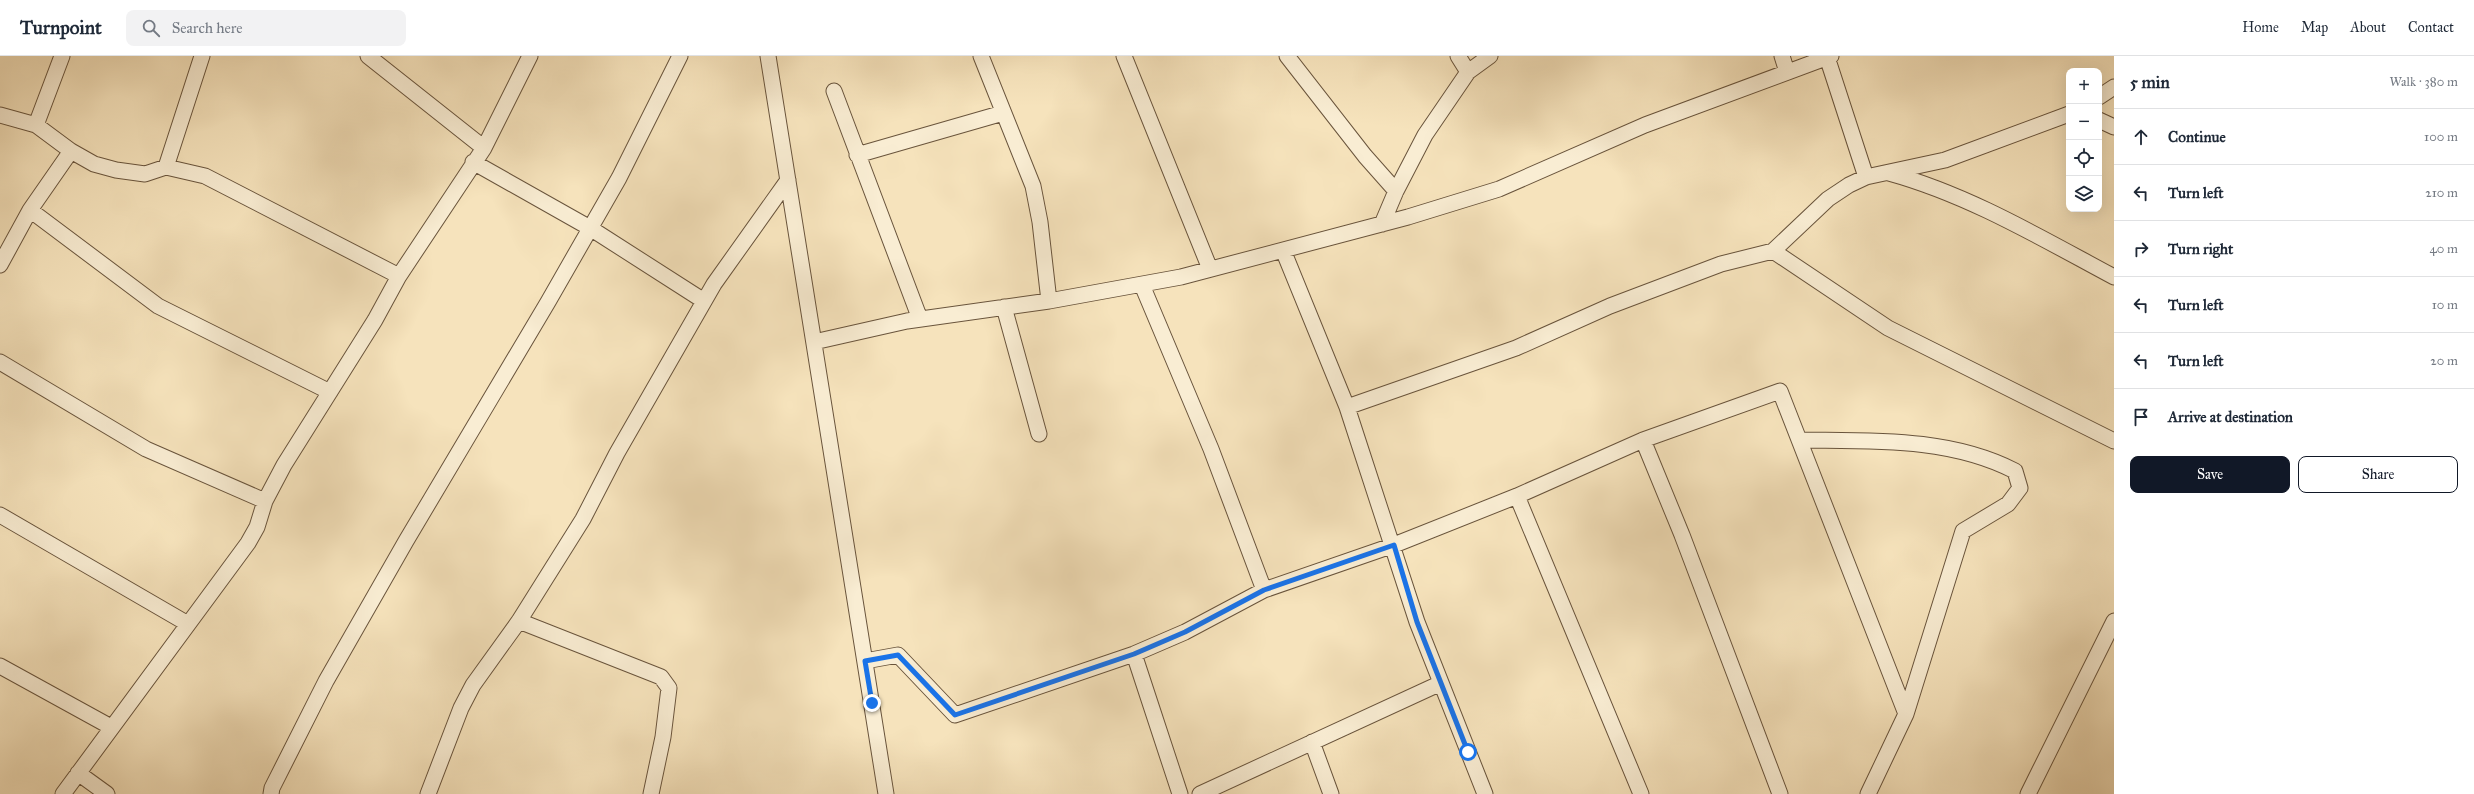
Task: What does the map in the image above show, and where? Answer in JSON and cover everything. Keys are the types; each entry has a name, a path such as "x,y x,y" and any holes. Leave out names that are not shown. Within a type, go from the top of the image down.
{"street":[{"path":"36,125 62,56"},
{"path":"166,167 202,56"},
{"path":"368,56 484,148"},
{"path":"63,794 248,543 257,527 265,501 284,465 330,392 399,276 473,162 484,148 530,56"},
{"path":"271,794 272,788 326,681 406,541 619,178 680,56"},
{"path":"768,56 886,794"},
{"path":"980,56 1033,186 1040,222 1049,301"},
{"path":"1124,56 1210,269"},
{"path":"1287,56 1364,156 1396,191"},
{"path":"1458,56 1468,72"},
{"path":"1382,224 1396,191 1425,135 1468,72 1490,56"},
{"path":"1782,56 1788,72"},
{"path":"814,342 920,319 1049,301 1142,285 1210,269 1382,224 1499,189 1644,125 1829,57 1866,177"},
{"path":"2102,95 2114,87"},
{"path":"834,91 920,319"},
{"path":"858,155 1003,113"},
{"path":"0,115 36,125 71,151 94,164 116,170 145,174 166,167 205,176 399,276"},
{"path":"1347,407 1516,348 1610,306 1721,264 1773,251 1828,199 1849,185 1866,177 1945,160 2066,115"},
{"path":"2102,121 2114,127"},
{"path":"0,265 30,210 71,151"},
{"path":"473,162 590,228 704,301"},
{"path":"1886,172 1923,183 1987,209 2114,276"},
{"path":"428,794 462,708 473,685 519,621 583,519 617,453 704,301 788,180"},
{"path":"30,210 158,306 330,392"},
{"path":"1283,250 1347,407 1394,545 1417,622 1485,794"},
{"path":"1773,251 1888,328 2114,441"},
{"path":"1142,285 1211,449 1264,590"},
{"path":"1004,307 1038,434"},
{"path":"0,362 146,450 265,501"},
{"path":"865,661 898,655 955,715 1134,654 1185,632 1264,590 1394,545 1517,496 1643,440 1780,391 1906,714"},
{"path":"1643,440 1682,535 1780,794"},
{"path":"1800,440 1896,441 1938,446 2003,465 2015,471 2020,488 2008,504 1963,531 1906,714 1868,794"},
{"path":"1517,496 1640,794"},
{"path":"0,515 188,624"},
{"path":"519,621 656,675 666,682 669,688 663,737 651,794"},
{"path":"2028,794 2114,621"},
{"path":"1134,654 1180,794"},
{"path":"0,666 111,728"},
{"path":"1200,794 1441,682"},
{"path":"1312,742 1331,794"},
{"path":"78,773 107,794"}],"route":[{"path":"872,703 865,661 898,655 955,715 1134,654 1185,632 1264,590 1394,545 1417,622 1468,752"}]}
